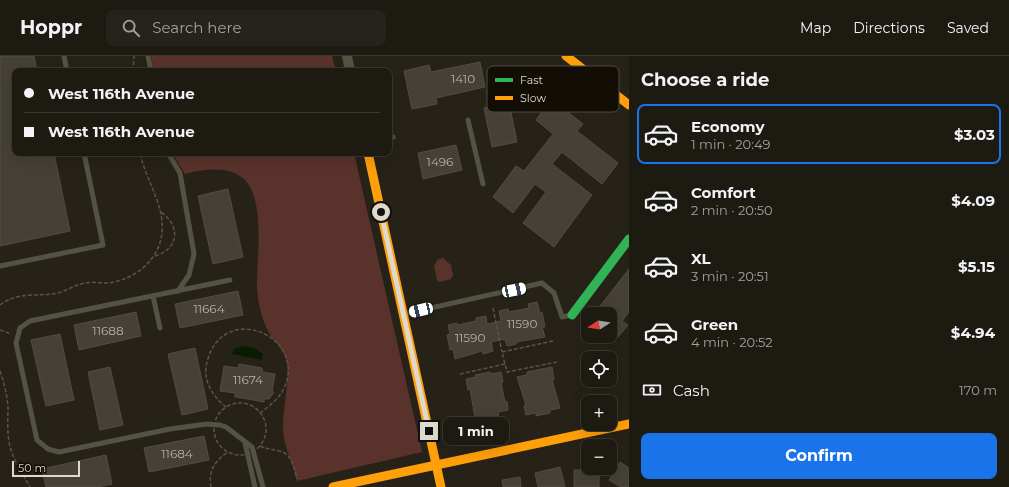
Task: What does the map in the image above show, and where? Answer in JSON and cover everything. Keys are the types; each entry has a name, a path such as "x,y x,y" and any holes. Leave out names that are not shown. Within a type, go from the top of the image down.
{"street":[{"path":"347,56 349,68"},
{"path":"566,56 579,66"},
{"path":"619,97 629,105"},
{"path":"369,156 441,487"},
{"path":"572,315 629,239"},
{"path":"333,487 629,424"}],"lane":[{"path":"64,56 66,68"},
{"path":"148,56 150,68"},
{"path":"468,120 483,184"},
{"path":"0,266 103,245 85,156"},
{"path":"170,156 180,174 194,254 194,261 189,275 178,291"},
{"path":"230,280 30,321 20,328 17,334 16,343 37,440 48,449 59,452 170,429 207,424 220,424 234,433 245,443 250,444 256,455 263,487"},
{"path":"403,314 542,284 554,293 562,317 572,315"},
{"path":"153,296 160,328"},
{"path":"245,443 255,487"}],"path":[{"path":"133,68 134,56"},
{"path":"0,305 13,296 60,293 80,284 107,283 130,277 155,256 162,242 161,212 141,156"},
{"path":"155,256 163,254 170,248 175,233 172,223 161,212"},
{"path":"493,308 507,372 557,362"},
{"path":"226,407 219,402 211,391 206,379 206,366 209,354 215,343 225,335 237,330 250,329 262,332 274,339 283,351 288,364 287,379 282,392 260,413"},
{"path":"0,330 5,333 17,334"},
{"path":"502,352 553,341"},
{"path":"460,374 505,364"},
{"path":"533,367 534,371"},
{"path":"0,371 4,383 8,408 7,424 11,451 30,487"},
{"path":"260,446 269,450 284,452 290,457 298,479"},
{"path":"211,487 210,479 212,468 217,461 228,452"}],"shaded area":[{"path":"151,56 332,56 335,68 153,68"},
{"path":"174,156 355,156 422,452 297,481 283,434 287,380 286,359 282,350 270,335 266,326 261,314 257,290 258,215 251,189 245,180 239,175 224,170 208,170 185,174"},
{"path":"443,258 451,265 453,275 451,279 439,282 437,280 434,266 438,259"},
{"path":"244,346 254,348 263,354 262,360 232,354 234,349"}],"building":[{"path":"0,56 34,56 36,68 12,68 12,156 55,156 70,231 0,246"},
{"path":"480,62 485,87 436,98 437,104 412,109 404,71 429,65 431,72"},
{"path":"487,107 487,112 511,112 517,142 492,147 484,108"},
{"path":"542,112 568,112 583,124 577,131 618,163 602,184 562,152 552,164 592,195 554,247 523,223 546,192 535,184 513,213 493,197 516,166 524,171 553,134 536,120"},
{"path":"456,145 462,170 423,179 418,153"},
{"path":"228,189 243,257 213,264 198,196"},
{"path":"629,269 629,312 622,321 628,325 618,337 617,307 599,307"},
{"path":"238,291 243,315 180,328 175,304"},
{"path":"537,302 540,313 542,312 545,327 542,327 545,337 516,342 516,344 507,346 505,339 491,342 493,351 483,354 482,351 455,359 453,349 450,350 447,335 450,334 448,325 457,323 458,325 476,321 476,318 486,316 487,324 501,321 499,311 508,309 509,312 529,308 528,304"},
{"path":"136,312 141,336 79,350 74,325"},
{"path":"60,334 74,400 46,406 31,340"},
{"path":"195,348 208,409 182,415 168,354"},
{"path":"239,364 262,368 262,372 275,374 272,392 274,392 269,399 264,399 264,402 235,397 235,393 220,391 224,366 238,368"},
{"path":"110,367 123,425 100,430 88,372"},
{"path":"552,367 554,380 552,380 560,408 550,410 550,413 536,416 536,413 526,415 524,406 526,405 517,377 527,375 527,372"},
{"path":"490,372 491,374 501,372 503,382 501,383 505,402 507,401 508,410 498,412 499,415 485,418 485,416 475,418 470,389 468,390 466,379 476,377 475,375"},
{"path":"204,436 209,460 149,472 144,448"},
{"path":"106,455 112,484 99,487 46,487 42,469"},
{"path":"620,462 629,468 629,487 621,487 609,480 612,475 617,475 617,467"},
{"path":"560,467 565,487 538,487 535,473"},
{"path":"574,470 581,470 581,475 599,475 599,487 574,487"},
{"path":"520,477 521,487 503,487 502,480"}],"traffic: fast":[{"path":"572,315 629,239"}],"traffic: slow":[{"path":"566,56 579,66"},
{"path":"619,97 629,105"},
{"path":"369,156 441,487"},
{"path":"333,487 629,424"}],"route":[{"path":"381,212 429,431"}]}
